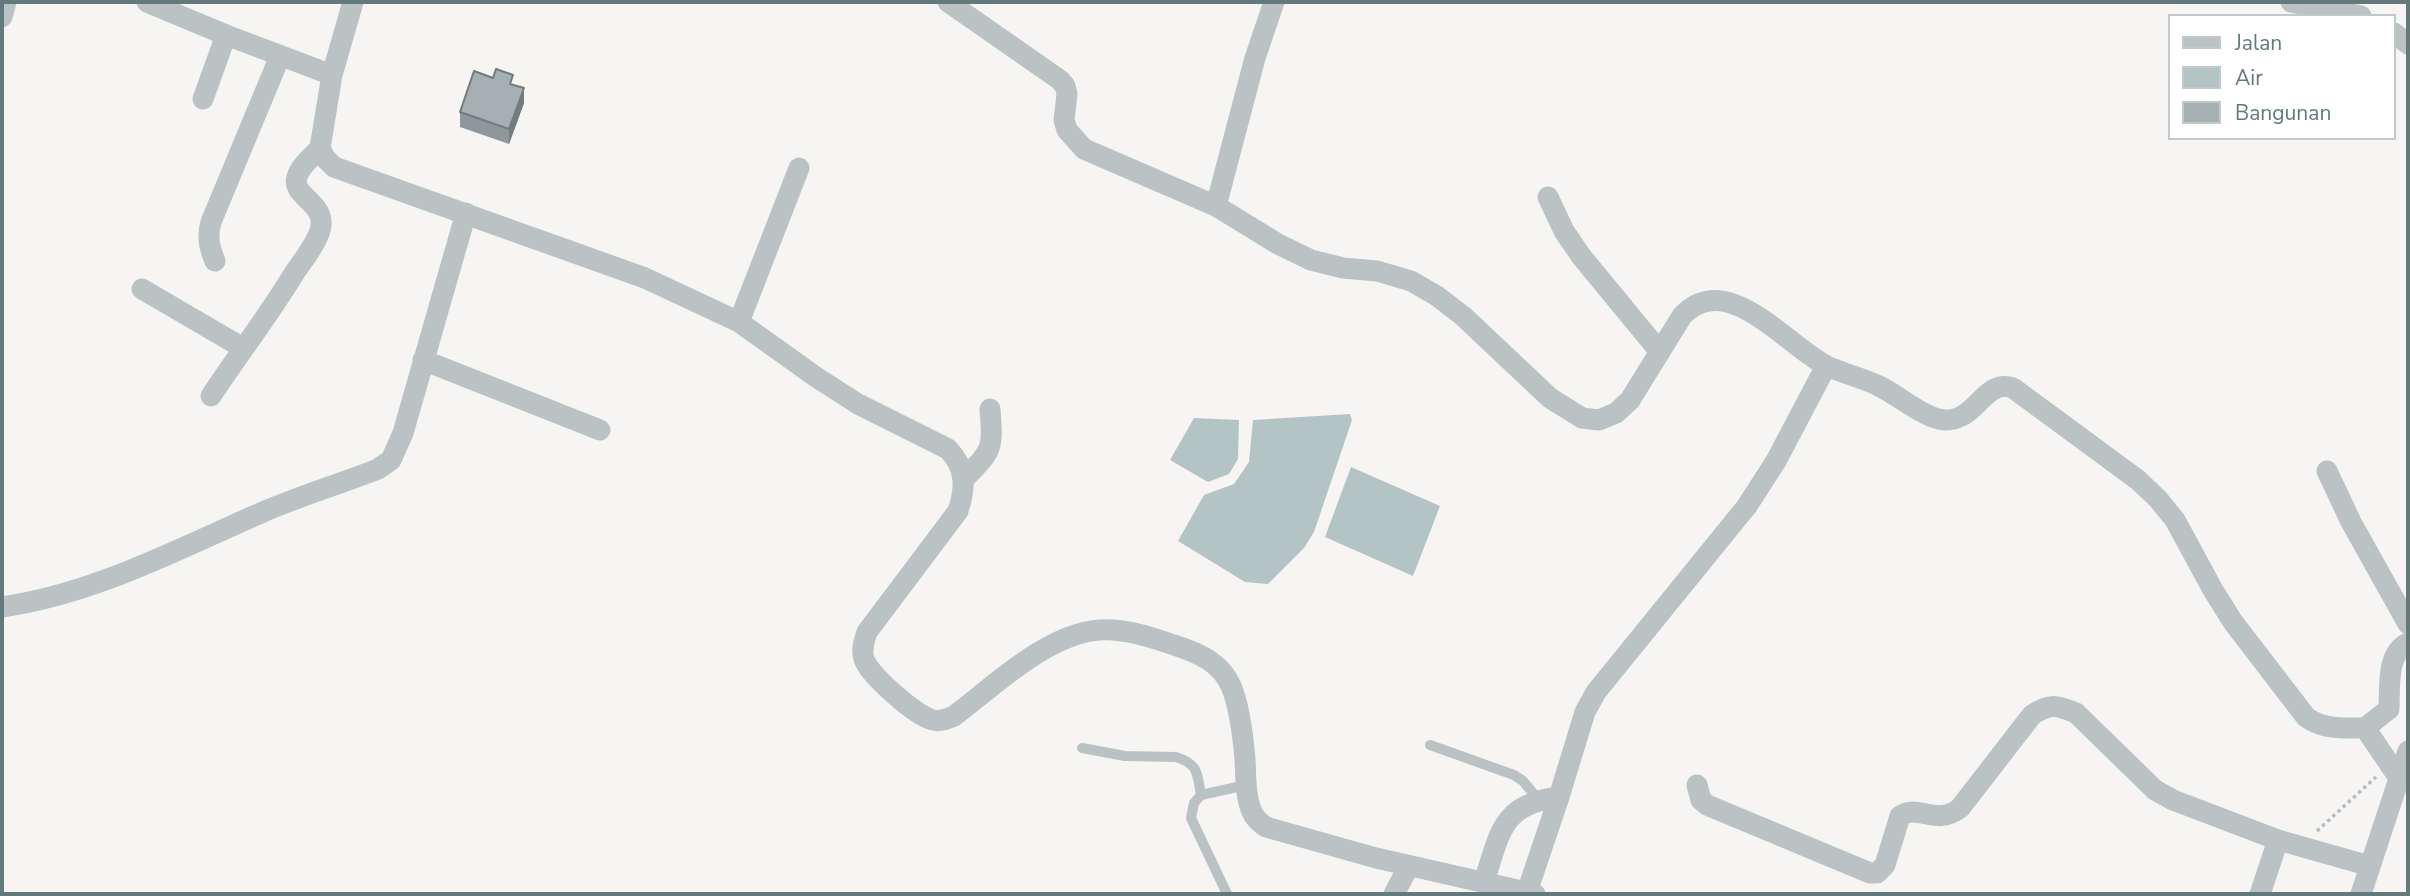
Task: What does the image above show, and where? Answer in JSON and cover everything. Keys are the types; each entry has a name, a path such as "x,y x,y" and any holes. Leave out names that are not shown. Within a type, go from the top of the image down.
{"street":[{"path":"2,17 6,2"},
{"path":"147,2 332,75"},
{"path":"211,396 274,306 318,236 321,216 317,207 300,191 296,183 297,176 320,148 332,75 352,2"},
{"path":"948,2 1060,80 1067,94 1064,120 1068,130 1084,149 1216,206 1278,244 1311,260 1343,268 1377,271 1411,281 1463,316 1550,398 1582,418 1600,420 1616,413 1630,400 1682,316 1692,305 1705,301 1720,301 1764,319 1826,366 1890,391 1931,416 1943,420 1957,419 1969,413 1999,385 2013,388 2138,480 2158,499 2175,520 2233,622 2306,716 2316,724 2328,728 2365,728 2389,709 2391,667 2398,650 2408,643"},
{"path":"1216,206 1255,58 1274,2"},
{"path":"2291,2 2351,14"},
{"path":"203,99 226,35"},
{"path":"215,261 209,248 211,222 280,56"},
{"path":"320,148 334,167 645,278 739,322 858,404 947,449 956,458 964,479 964,494 958,511 867,632 862,647 864,660 872,673 922,715 933,721 954,716 1017,668 1053,645 1076,635 1099,630 1143,635 1193,651 1211,660 1224,673 1236,704 1251,811 1257,821 1266,827 1409,866 1531,893 1548,798 1596,692 1746,506 1776,461 1826,366"},
{"path":"739,322 799,169"},
{"path":"1548,197 1564,231 1581,256 1660,352"},
{"path":"2,607 56,596 99,582 266,511 378,469 391,460 397,449 466,213"},
{"path":"142,289 243,348"},
{"path":"423,360 600,430"},
{"path":"964,479 987,456 991,448 990,409"},
{"path":"2327,471 2351,522 2408,625"},
{"path":"1697,785 1701,800 1707,805 1870,873 1877,873 1885,865 1900,816 1911,812 1942,817 1952,814 1960,808 2032,715 2045,706 2061,707 2076,713 2155,790 2192,809 2300,847 2370,866"},
{"path":"2365,728 2395,770"},
{"path":"2361,894 2395,770 2408,751"},
{"path":"1484,882 1496,846 1510,817 1520,807 1548,798"},
{"path":"2260,894 2278,839"},
{"path":"1394,894 1409,866"}],"lane":[{"path":"1430,745 1514,775 1548,798"},
{"path":"1082,748 1106,754 1176,757 1187,761 1196,768 1201,795"},
{"path":"1227,894 1191,818 1194,803 1201,795 1246,785"}],"path":[{"path":"2300,847 2395,770"}],"water":[{"path":"1350,414 1352,420 1314,532 1304,548 1268,584 1245,582 1178,541 1204,495 1234,484 1249,462 1253,420"},
{"path":"1194,418 1239,420 1238,459 1229,474 1208,482 1170,460"},
{"path":"1351,467 1440,506 1413,576 1325,537"}],"building":[{"path":"496,69 513,75 510,84 524,88 509,129 460,112 474,71 493,78"}]}
